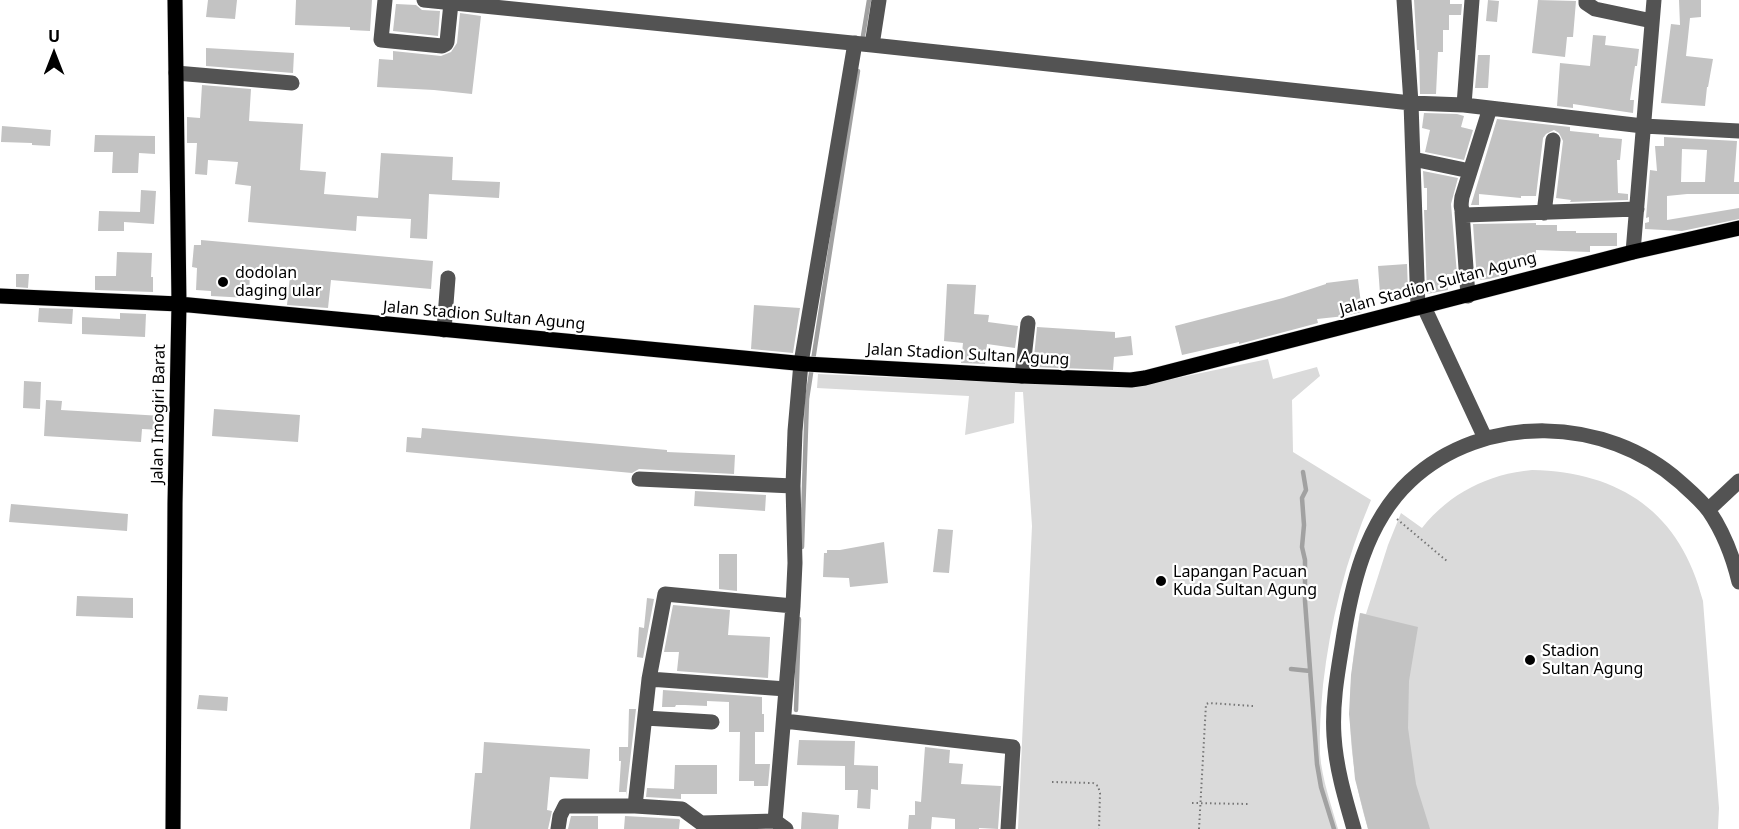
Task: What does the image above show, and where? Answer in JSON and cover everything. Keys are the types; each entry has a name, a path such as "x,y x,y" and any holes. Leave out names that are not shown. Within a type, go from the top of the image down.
{"main road":[{"name":"Jalan Imogiri Barat","path":"173,829 179,304 175,0"},
{"name":"Jalan Stadion Sultan Agung","path":"0,296 179,304 809,364 1117,380 1145,378 1633,252 1739,228"}],"street":[{"path":"385,0 381,40 442,46 447,42 451,3"},
{"path":"424,0 863,44 1411,103 1464,105 1643,126 1739,131"},
{"path":"558,829 560,816 565,806 682,809 701,826 781,825 784,721 795,563 793,486 795,431 809,364 863,44 879,0"},
{"path":"1404,0 1421,308 1485,438"},
{"path":"1464,105 1472,0"},
{"path":"1586,0 1586,3 1595,9 1653,21"},
{"path":"1633,252 1654,0"},
{"path":"176,73 292,82"},
{"path":"1468,296 1461,205 1490,108"},
{"path":"1544,213 1553,140"},
{"path":"1413,159 1470,171"},
{"path":"1462,212 1465,215 1480,216 1637,209"},
{"path":"444,330 448,278"},
{"path":"1023,376 1028,322"},
{"path":"1354,829 1336,759 1334,714 1335,691 1346,618 1354,586 1371,539 1386,510 1409,482 1422,471 1455,450 1485,438 1514,432 1533,430 1570,433 1608,441 1635,452 1661,467 1688,489 1708,510 1725,540 1739,582"},
{"path":"639,479 793,486"},
{"path":"1708,510 1739,481"},
{"path":"635,806 649,679 665,594 793,606"},
{"path":"649,679 786,689"},
{"path":"645,718 712,722"},
{"path":"784,721 1013,747 1008,829"}],"path":[{"path":"1386,510 1448,561"},
{"path":"1199,829 1206,704 1253,706"},
{"path":"1052,782 1093,783 1098,786 1101,793 1099,829"},
{"path":"1192,803 1249,804"}],"shaded area":[{"name":"Lapangan Pacuan Kuda Sultan Agung","path":"1268,359 1273,379 1317,367 1320,376 1292,400 1293,452 1371,500 1340,591 1323,685 1320,754 1338,829 1018,829 1032,526 1023,392 1015,392 1014,423 965,435 969,396 817,388 818,374 1129,388"},
{"name":"Stadion Sultan Agung","path":"1532,470 1593,479 1619,489 1643,503 1663,521 1680,544 1693,570 1703,601 1719,808 1718,829 1368,829 1360,801 1352,747 1350,695 1352,669 1360,613 1366,614 1388,545 1401,513 1422,528 1445,505 1471,487 1500,476"}],"building":[{"path":"208,0 237,0 235,19 206,17"},
{"path":"296,0 372,0 370,31 350,30 350,27 295,25"},
{"path":"1414,0 1450,0 1450,4 1462,4 1461,15 1449,15 1449,30 1443,30 1443,52 1438,52 1436,94 1420,94 1419,50 1417,50"},
{"path":"1488,0 1499,1 1497,22 1486,21"},
{"path":"1538,0 1576,1 1573,37 1567,37 1565,57 1532,53"},
{"path":"1679,0 1701,0 1701,17 1690,18 1686,56 1713,59 1705,106 1661,103 1671,24 1680,25"},
{"path":"396,4 416,5 422,10 440,11 438,36 393,31"},
{"path":"460,13 481,16 472,94 377,87 379,59 393,60 393,51 441,56 451,52 457,43"},
{"path":"1593,35 1606,36 1605,45 1639,49 1630,100 1634,100 1633,113 1573,104 1573,108 1557,106 1560,63 1590,66"},
{"path":"206,48 294,53 293,73 206,66"},
{"path":"1478,55 1490,55 1488,88 1475,88"},
{"path":"202,85 251,89 249,121 303,124 300,170 326,172 324,194 378,198 381,153 453,157 452,180 500,182 499,198 429,194 427,239 410,238 411,219 357,216 356,231 248,222 251,186 235,184 238,162 208,160 207,175 195,174 197,143 187,143 187,117 200,118"},
{"path":"1424,113 1464,116 1461,127 1473,130 1464,160 1425,152 1430,130 1422,128"},
{"path":"1497,119 1570,127 1570,131 1622,139 1620,160 1617,160 1618,193 1628,194 1628,200 1570,202 1571,200 1556,198 1563,141 1559,133 1554,130 1543,138 1536,196 1521,196 1521,198 1479,194 1479,205 1471,205"},
{"path":"2,126 51,130 50,146 1,142"},
{"path":"95,135 155,136 155,154 139,153 138,173 112,173 113,152 94,152"},
{"path":"1664,137 1737,141 1734,182 1739,182 1739,194 1667,196 1667,220 1739,208 1739,219 1682,231 1645,229 1645,223 1649,222 1649,217 1646,218 1650,170 1657,171 1655,146 1664,146","holes":["1682,149 1707,150 1705,182 1681,182"]},
{"path":"1423,171 1458,178 1451,204 1457,274 1447,274 1448,290 1427,294 1424,210 1427,210 1427,188 1424,188"},
{"path":"141,190 156,191 154,224 124,222 124,231 98,231 99,211 140,212"},
{"path":"1536,223 1536,225 1557,225 1557,231 1617,233 1617,246 1590,246 1590,252 1536,250 1536,266 1500,268 1501,276 1477,280 1473,224"},
{"path":"201,240 433,261 431,289 331,280 328,308 287,305 290,276 250,272 249,298 211,296 211,291 196,290 197,268 192,267 194,245 201,245"},
{"path":"117,252 152,253 153,292 95,290 95,276 116,276"},
{"path":"1407,264 1408,292 1380,294 1378,266"},
{"path":"16,274 29,274 28,288 16,287"},
{"path":"1358,279 1362,312 1317,319 1318,323 1239,344 1239,342 1182,355 1175,326 1283,298 1326,283"},
{"path":"947,284 976,285 974,314 989,315 988,322 1018,326 1015,348 987,344 985,364 961,363 963,343 944,341"},
{"path":"754,305 800,308 793,353 751,349"},
{"path":"39,308 73,309 72,324 38,322"},
{"path":"120,313 146,314 145,337 82,334 82,317 120,319"},
{"path":"1037,327 1115,332 1115,338 1131,336 1133,355 1114,357 1113,370 1033,367"},
{"path":"24,381 41,382 40,409 23,408"},
{"path":"46,400 62,401 61,410 162,416 161,430 142,429 141,442 44,436"},
{"path":"214,409 300,415 298,442 212,436"},
{"path":"422,428 667,450 667,452 735,455 734,474 639,469 632,473 406,452 407,437 421,438"},
{"path":"695,491 766,495 765,511 694,506"},
{"path":"11,504 128,514 127,531 9,522"},
{"path":"938,529 953,530 949,573 933,572"},
{"path":"884,542 888,583 850,587 849,578 823,577 824,553 827,553 827,550 840,550"},
{"path":"719,554 737,554 737,591 719,589"},
{"path":"77,596 133,598 133,618 76,616"},
{"path":"647,598 654,599 643,658 637,657 639,627 644,628"},
{"path":"673,605 730,610 728,635 770,637 768,678 677,671 679,652 664,652"},
{"path":"1360,613 1418,627 1409,681 1408,728 1416,784 1430,829 1368,829 1355,779 1349,714 1351,675"},
{"path":"663,690 762,697 764,732 755,732 755,764 770,764 768,786 754,786 754,781 739,781 740,732 729,732 729,702 707,701 707,706 662,707"},
{"path":"199,695 228,697 227,711 197,709"},
{"path":"629,709 636,709 626,796 626,792 619,792 621,761 619,761 619,747 628,747"},
{"path":"799,740 855,741 854,765 878,766 878,790 871,789 870,809 857,808 858,790 845,790 845,766 797,765"},
{"path":"484,742 590,749 588,779 550,777 547,810 552,811 548,829 470,829 475,773 482,773"},
{"path":"925,747 950,750 949,763 963,764 961,784 1001,786 998,829 955,829 955,819 932,817 931,829 908,829 909,815 915,815 915,801 921,802"},
{"path":"675,765 717,765 717,794 681,794 681,799 646,797 647,788 674,789"},
{"path":"802,812 839,815 838,829 801,829"},
{"path":"571,816 598,816 598,829 568,829"},
{"path":"625,816 679,819 679,829 624,829"}],"waterway":[{"path":"862,42 869,0"},
{"path":"802,547 807,399 858,71"},
{"path":"1303,472 1306,490 1302,498 1304,525 1302,547 1305,560 1305,601 1317,764 1321,787 1334,829"},
{"path":"796,710 799,619"},
{"path":"1291,669 1310,671"}],"place":[{"name":"dodolan daging ular","path":"223,282"},
{"name":"Lapangan Pacuan Kuda Sultan Agung","path":"1161,581"},
{"name":"Stadion Sultan Agung","path":"1530,660"}]}
